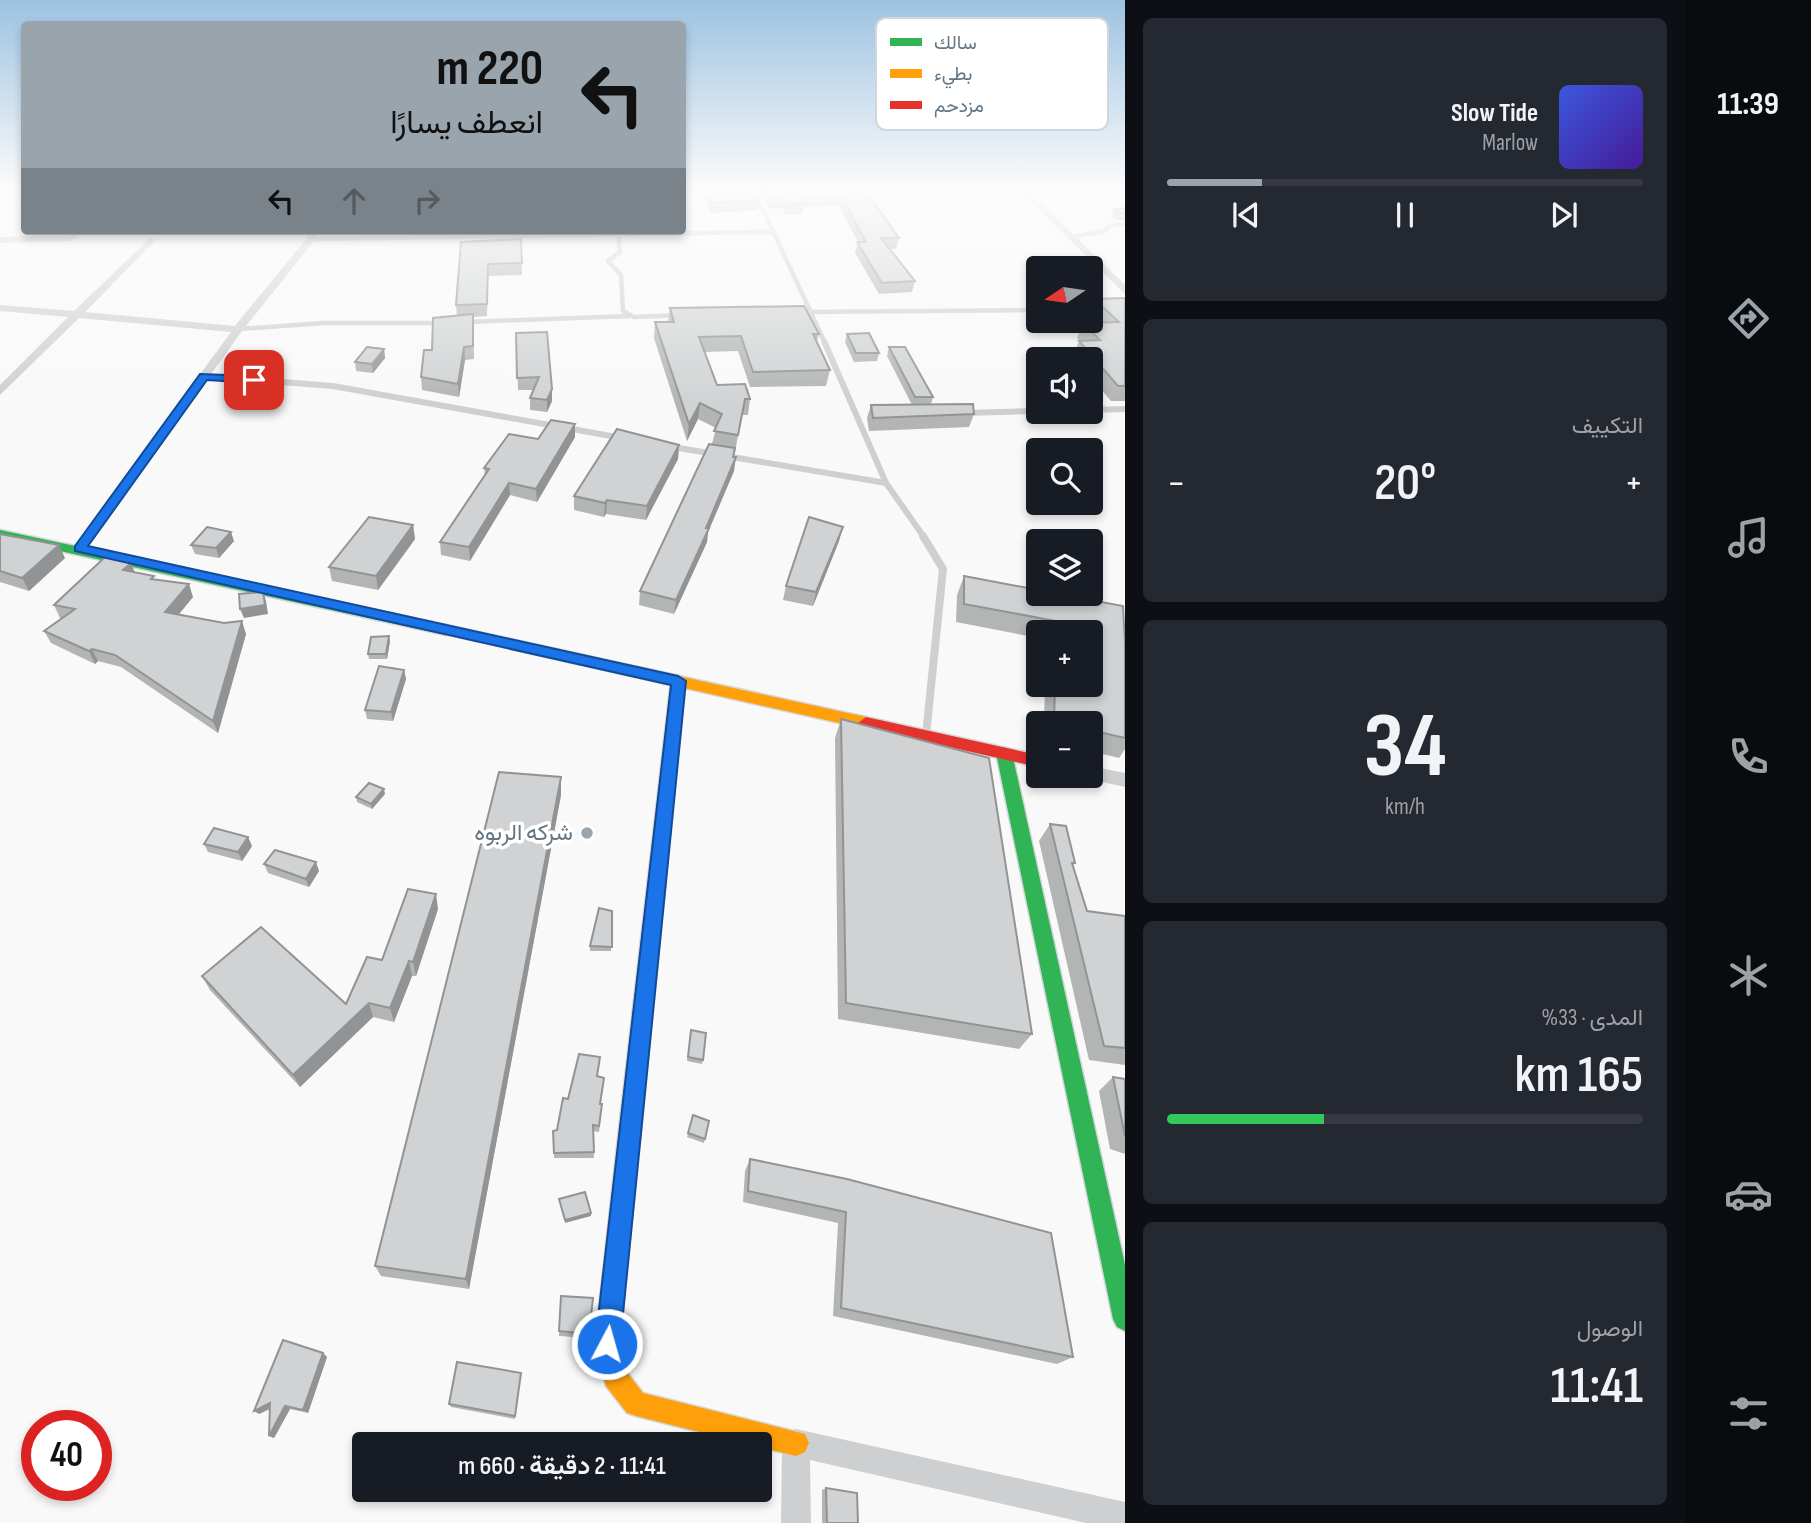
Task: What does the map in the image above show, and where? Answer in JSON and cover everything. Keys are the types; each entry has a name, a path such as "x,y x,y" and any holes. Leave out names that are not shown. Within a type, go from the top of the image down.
{"street":[{"path":"0,391 130,261"},
{"path":"79,549 204,376 292,261"},
{"path":"1095,261 1125,291"},
{"path":"0,309 238,330"},
{"path":"0,534 79,549 1026,759"},
{"path":"678,681 607,1344 610,1373 623,1394 636,1404 1125,1517"},
{"path":"1004,754 1125,1319"},
{"path":"1103,776 1125,780"},
{"path":"796,1443 796,1523"}],"lane":[{"path":"610,261 608,263 621,275 623,311 631,316"},
{"path":"785,261 857,412 886,483 928,540 943,569 926,735"},
{"path":"794,312 1026,310"},
{"path":"238,330 324,323 410,324 686,315"},
{"path":"204,376 333,386 629,439"},
{"path":"1103,410 1125,409"},
{"path":"960,413 1026,411"},
{"path":"857,412 870,412"},
{"path":"655,444 886,483"}],"building":[{"path":"459,261 522,261 488,264 487,304 456,305"},
{"path":"869,261 899,261 915,281 882,283"},
{"path":"1125,298 1125,386 1118,386 1103,369 1103,347 1084,347 1079,341 1100,340 1093,333 1103,333 1103,322 1119,322 1103,307 1103,299"},
{"path":"804,306 819,334 813,334 830,370 753,372 741,336 699,337 717,385 745,384 750,399 745,399 738,435 714,431 722,414 700,403 689,424 655,322 674,322 670,308"},
{"path":"473,314 473,346 464,347 458,384 421,377 424,350 432,350 433,318"},
{"path":"547,332 552,389 547,400 530,398 539,377 517,378 516,333"},
{"path":"869,333 879,353 856,353 847,334"},
{"path":"367,347 384,349 372,364 355,362"},
{"path":"889,347 905,347 933,397 915,397"},
{"path":"973,404 974,414 873,418 871,405"},
{"path":"551,420 575,424 536,489 509,483 469,547 440,542 489,469 484,468 509,434 538,439"},
{"path":"617,429 679,445 647,506 607,500 605,503 574,496"},
{"path":"709,444 735,448 733,457 736,457 706,528 709,528 676,600 640,591"},
{"path":"369,517 413,525 376,576 329,567"},
{"path":"809,517 843,527 816,592 786,586"},
{"path":"207,527 231,532 216,548 191,545"},
{"path":"0,534 59,545 22,578 0,571"},
{"path":"105,557 131,563 123,570 154,576 151,579 189,584 165,612 224,623 242,621 213,721 115,655 92,649 89,651 44,631 75,609 54,605"},
{"path":"964,576 1026,588 1026,606 1103,606 1103,602 1123,606 1125,738 1103,733 1103,711 1054,711 1055,697 1103,697 1103,620 1051,620 964,604"},
{"path":"263,592 265,605 240,609 239,594"},
{"path":"389,636 386,654 368,654 371,637"},
{"path":"379,666 404,670 391,712 365,710"},
{"path":"841,719 989,758 1032,1034 846,1003"},
{"path":"499,772 561,777 466,1279 375,1266"},
{"path":"369,783 384,789 371,804 356,797"},
{"path":"1050,824 1066,826 1075,863 1072,863 1087,911 1125,916 1125,1048 1104,1046"},
{"path":"214,828 248,837 238,852 204,844"},
{"path":"275,850 316,862 306,879 264,864"},
{"path":"408,889 436,894 413,962 409,961 390,1008 369,1003 293,1075 202,976 261,927 346,1004 367,957 382,960"},
{"path":"599,908 612,911 612,947 590,946"},
{"path":"691,1030 706,1033 703,1060 688,1057"},
{"path":"579,1054 600,1057 597,1076 604,1078 599,1126 593,1125 594,1152 554,1153 553,1131 557,1130 563,1098 568,1099"},
{"path":"1113,1077 1125,1079 1125,1136"},
{"path":"693,1115 709,1121 705,1139 688,1133"},
{"path":"750,1159 847,1179 1051,1233 1073,1357 841,1308 846,1212 748,1191"},
{"path":"585,1192 591,1213 565,1220 559,1199"},
{"path":"561,1296 593,1298 589,1334 559,1331"},
{"path":"283,1340 323,1353 303,1410 285,1406 269,1436 270,1403 254,1411"},
{"path":"457,1362 521,1373 515,1416 449,1404"},
{"path":"826,1488 857,1493 858,1523 827,1523"}],"traffic: fast":[{"path":"0,534 446,630"},
{"path":"630,1130 678,681"},
{"path":"1004,753 1125,1319"}],"traffic: slow":[{"path":"446,630 866,723"},
{"path":"630,1130 607,1344 615,1377 636,1404 796,1443"}],"traffic: jam":[{"path":"866,723 1026,758"}],"place":[{"name":"شركه الربوه","path":"587,833"}],"route":[{"path":"254,380 204,376 79,549 678,681 607,1344"}]}
